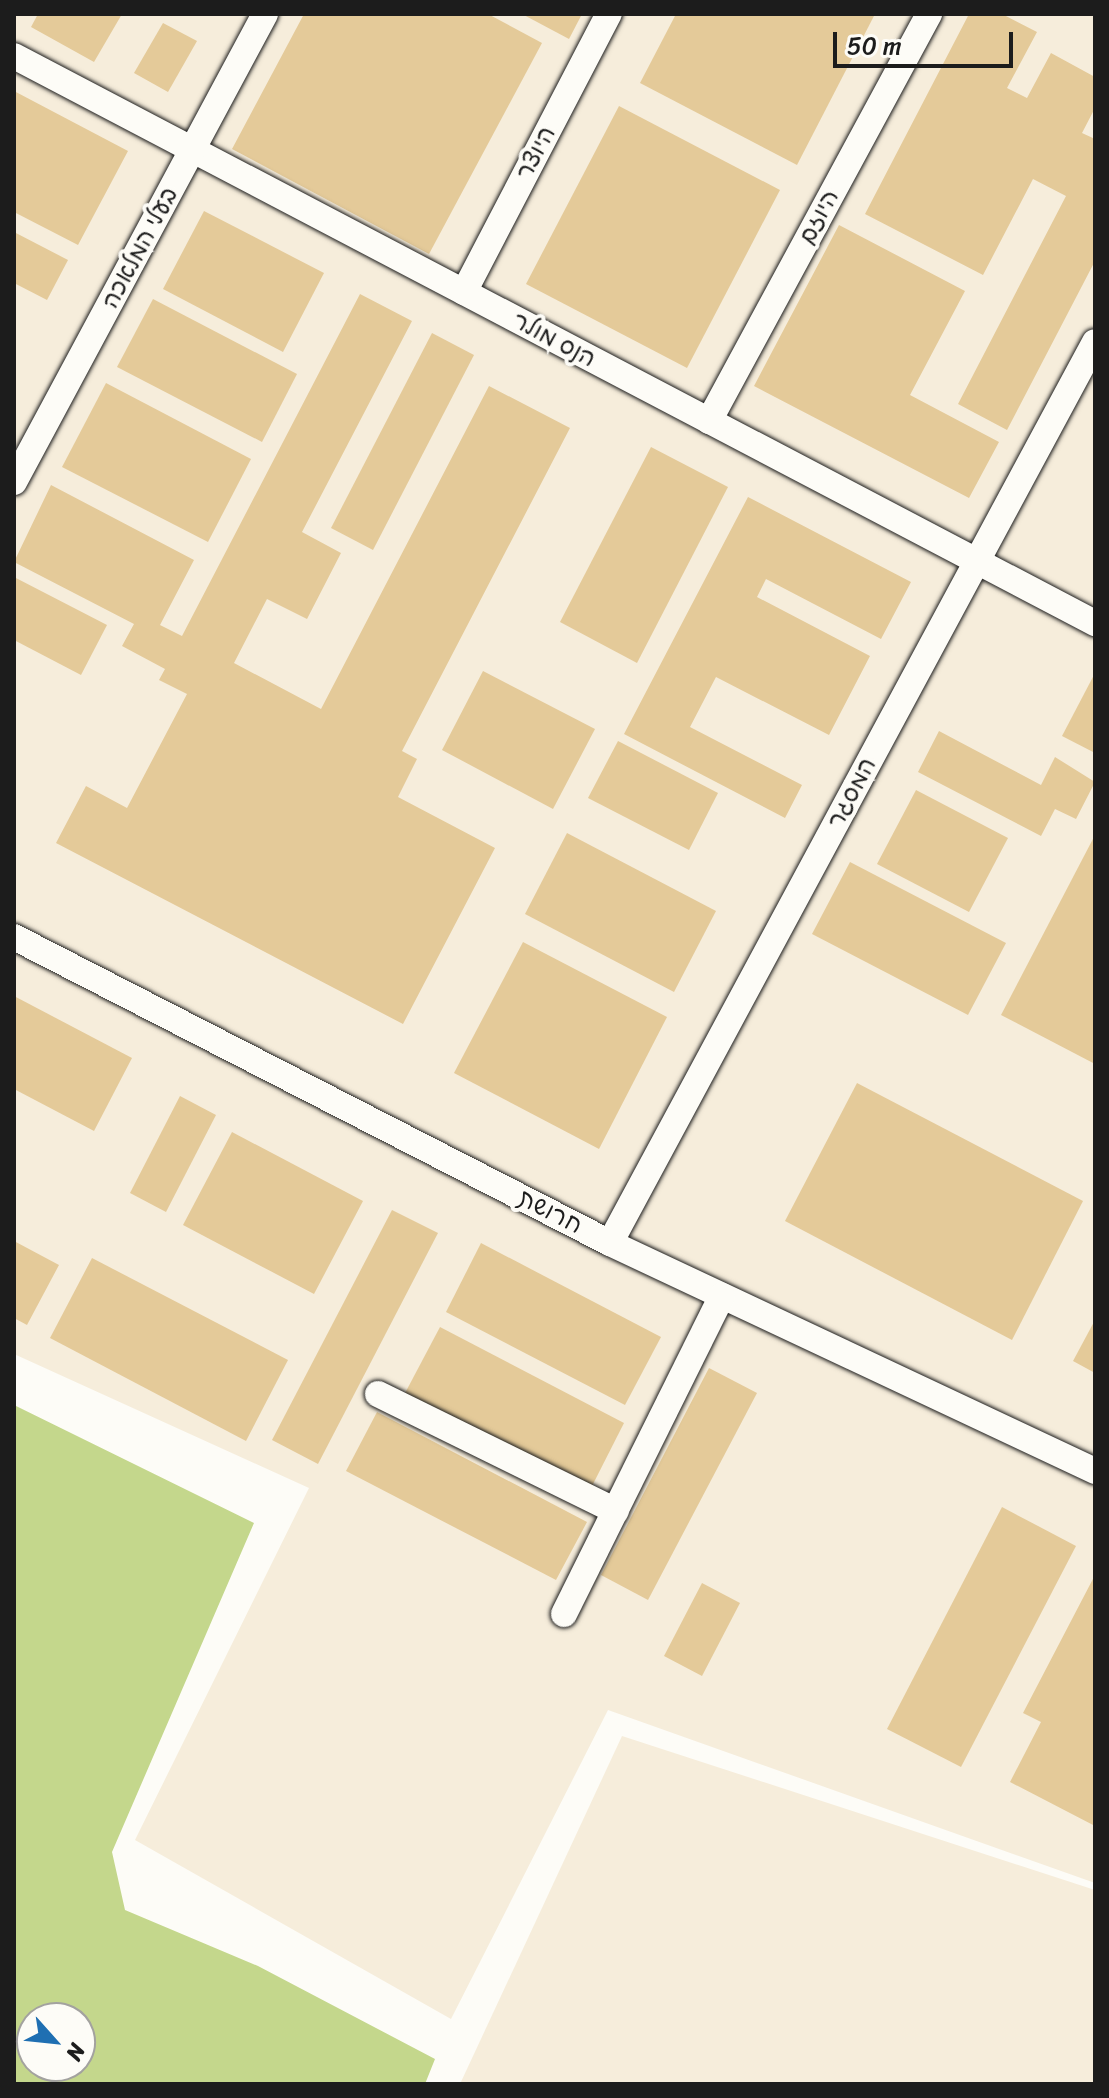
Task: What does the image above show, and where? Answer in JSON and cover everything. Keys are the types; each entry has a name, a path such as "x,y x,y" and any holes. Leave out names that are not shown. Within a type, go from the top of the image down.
{"street":[{"name":"בעלי המלאכה","path":"14,482 265,14"},
{"name":"היוצר","path":"464,292 609,14"},
{"name":"היוזם","path":"709,421 929,14"},
{"name":"הנס מולר","path":"14,56 1095,623"},
{"name":"המסגר","path":"610,1243 1095,342"},
{"name":"חרושת","path":"14,937 610,1243 1095,1471"},
{"path":"564,1614 722,1296"},
{"path":"378,1394 616,1511"}],"shaded area":[{"path":"14,14 1095,14 1095,1883 608,1710 451,2019 135,1840 309,1488 14,1354"},
{"path":"622,1736 1095,1890 1095,2084 460,2084"}],"green space":[{"path":"14,1405 254,1523 112,1852 125,1910 258,1966 435,2059 425,2084 14,2084"}],"building":[{"path":"38,14 122,14 94,62 31,27"},
{"path":"304,14 488,14 542,43 429,254 232,149"},
{"path":"522,14 582,14 569,39"},
{"path":"676,14 875,14 797,165 640,83"},
{"path":"969,14 1002,14 1037,32 1007,88 1027,98 1051,53 1095,77 1095,108 1082,133 1095,139 1095,261 1007,430 958,404 1066,196 1033,179 983,275 865,214"},
{"path":"163,23 197,41 168,92 134,73"},
{"path":"14,91 128,151 78,245 14,212"},
{"path":"619,106 780,190 687,368 526,284"},
{"path":"204,211 324,273 283,352 163,289"},
{"path":"839,225 965,291 910,395 999,442 969,498 754,386"},
{"path":"14,232 68,260 47,300 14,283"},
{"path":"360,294 412,321 302,532 341,553 307,619 267,599 234,663 321,709 489,386 570,428 402,751 417,759 398,797 495,848 403,1024 56,843 86,786 127,808 187,694 159,680 165,669 122,646 134,624 14,562 51,485 194,560 160,625 182,636"},
{"path":"153,299 297,374 262,442 117,367"},
{"path":"432,333 474,355 373,550 331,528"},
{"path":"106,383 251,459 208,542 62,467"},
{"path":"651,447 728,487 637,663 560,622"},
{"path":"748,497 911,582 881,639 766,579 757,597 870,656 829,735 716,677 690,727 802,785 785,818 624,734"},
{"path":"14,577 107,625 81,675 14,640"},
{"path":"483,671 595,729 553,809 442,750"},
{"path":"1095,673 1095,753 1062,736"},
{"path":"939,731 1041,785 1055,757 1095,782 1076,819 1055,809 1041,836 918,772"},
{"path":"618,741 718,793 689,850 588,798"},
{"path":"916,790 1008,838 969,912 877,864"},
{"path":"567,833 716,911 674,992 525,914"},
{"path":"1095,835 1095,1064 1001,1015"},
{"path":"850,862 1006,943 968,1015 812,934"},
{"path":"523,942 667,1017 599,1149 454,1073"},
{"path":"14,996 132,1058 94,1131 14,1089"},
{"path":"857,1083 1083,1201 1012,1340 785,1221"},
{"path":"180,1096 216,1115 166,1212 130,1193"},
{"path":"232,1132 363,1201 314,1294 183,1225"},
{"path":"392,1210 438,1233 318,1464 272,1440"},
{"path":"14,1241 59,1265 27,1325 14,1318"},
{"path":"481,1243 661,1337 625,1405 446,1312"},
{"path":"92,1258 288,1360 246,1441 50,1338"},
{"path":"1095,1320 1095,1373 1073,1361"},
{"path":"440,1327 624,1423 589,1492 404,1395"},
{"path":"709,1368 757,1393 648,1600 601,1575"},
{"path":"377,1412 587,1522 556,1580 346,1471"},
{"path":"1002,1507 1076,1546 961,1767 887,1729"},
{"path":"1095,1575 1095,1826 1010,1782 1041,1722 1023,1713"},
{"path":"702,1583 740,1603 702,1676 664,1656"}]}
